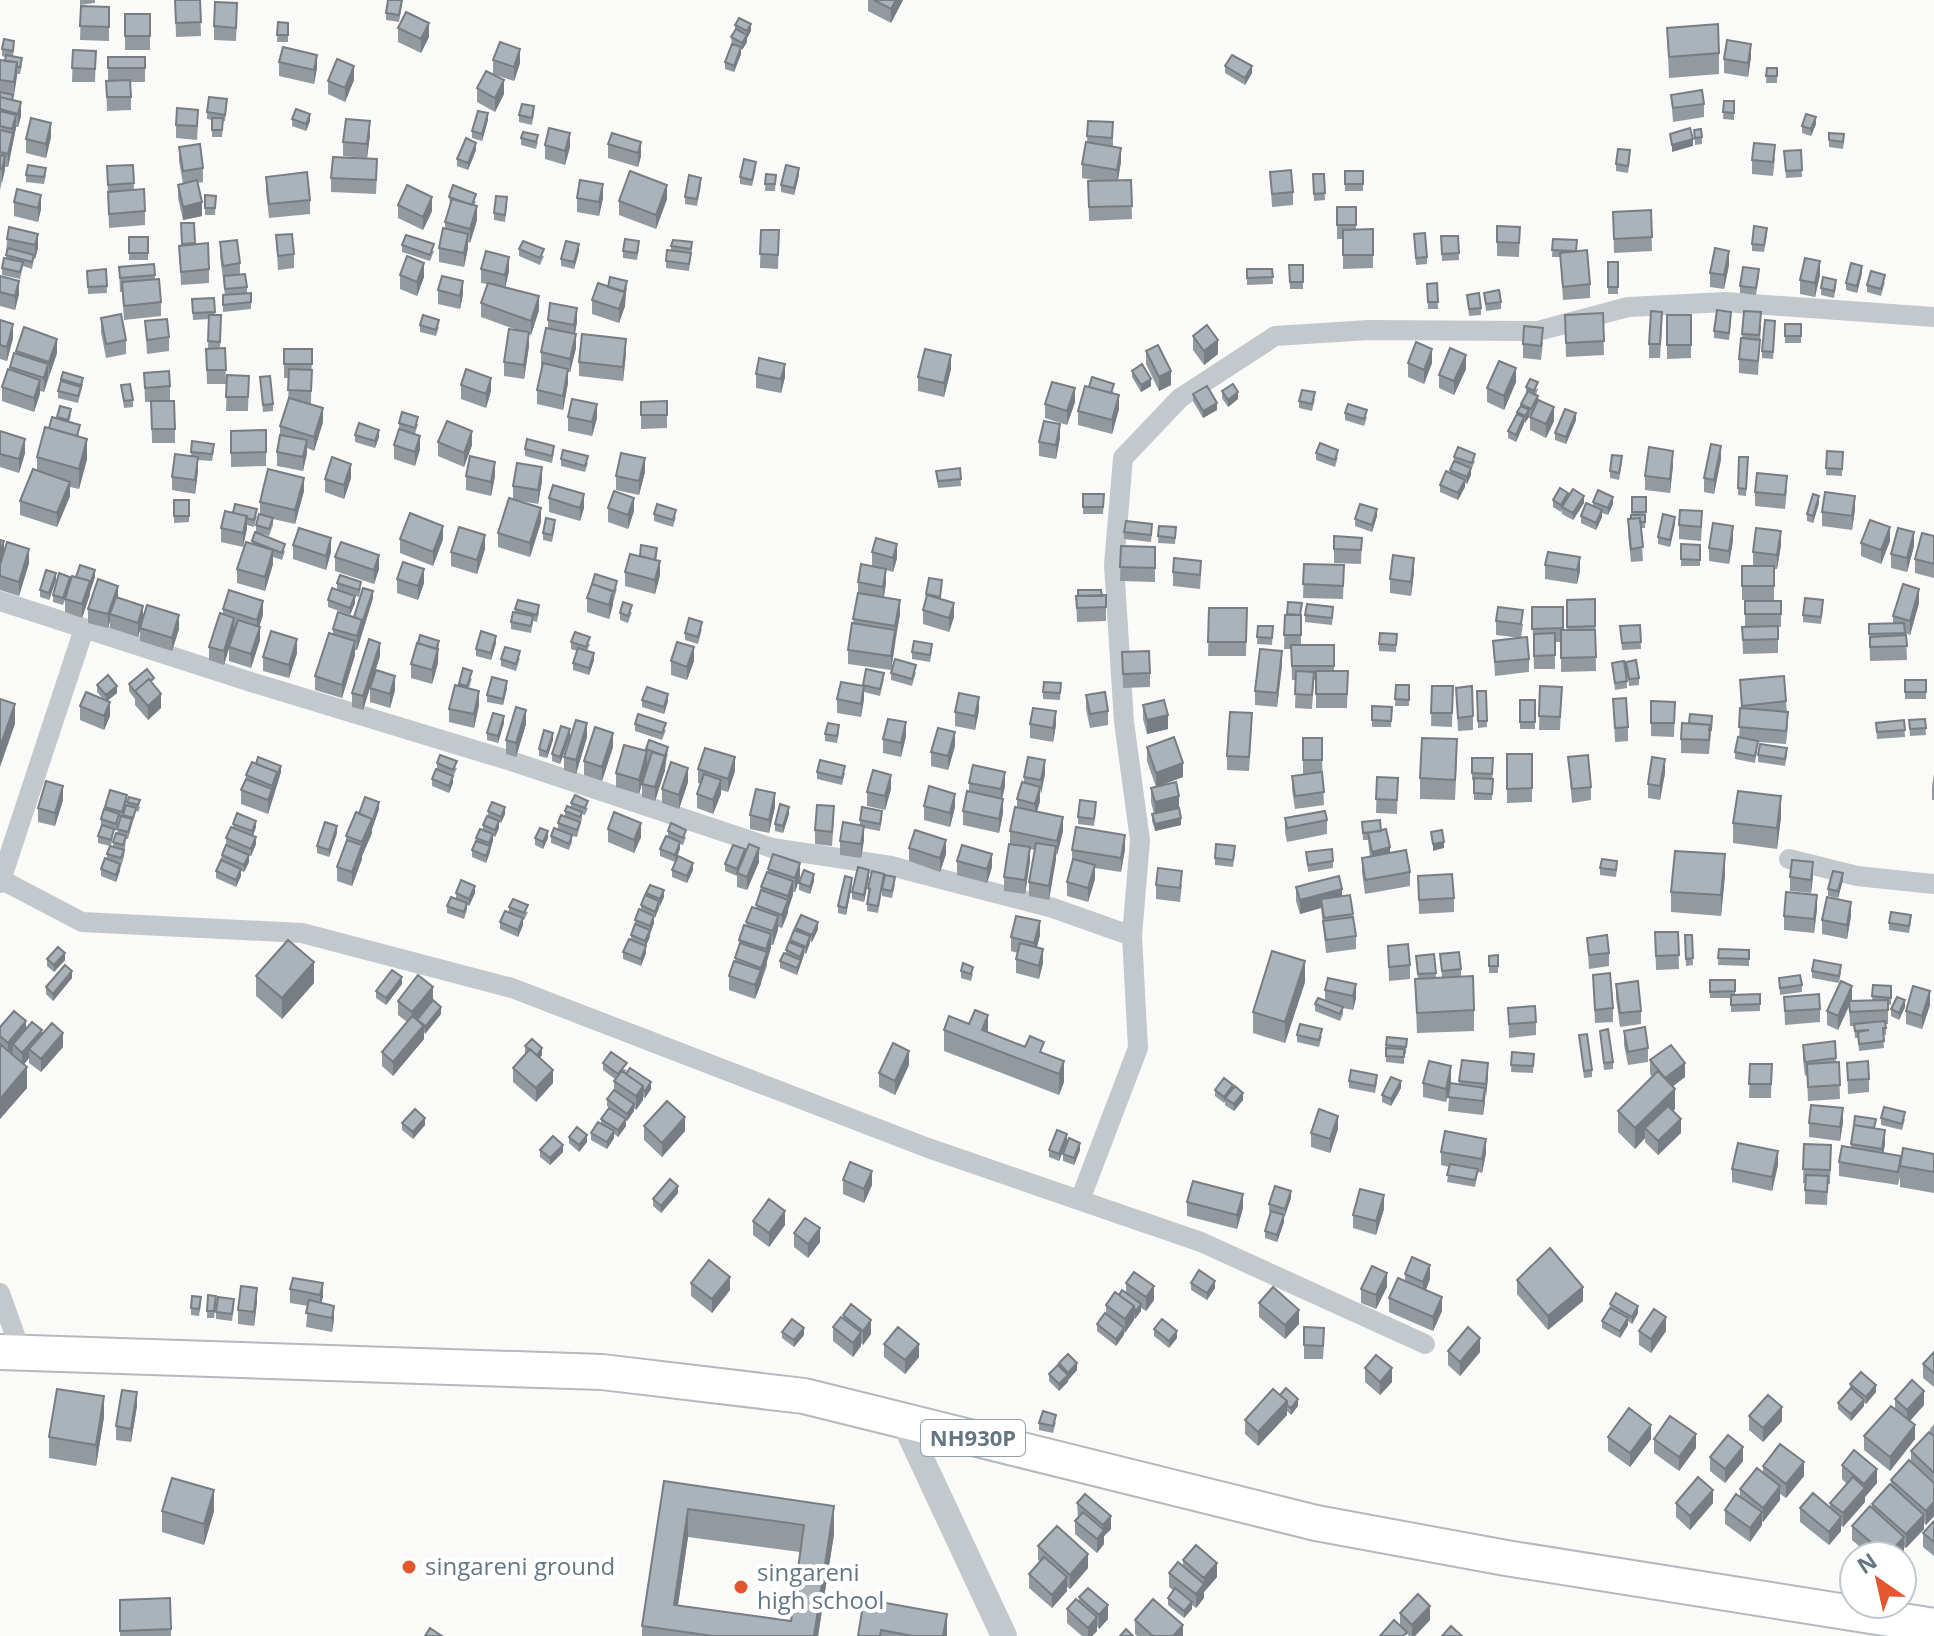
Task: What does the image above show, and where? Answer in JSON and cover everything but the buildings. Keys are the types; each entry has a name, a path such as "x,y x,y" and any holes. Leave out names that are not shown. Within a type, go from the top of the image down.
{"highway":[{"name":"NH930P","path":"10,1352 602,1372 804,1396 1316,1523 1506,1558 1934,1626"}],"street":[{"path":"1080,1200 1138,1048 1132,936 1140,840 1124,722 1114,565 1123,458 1180,398 1275,336 1369,330 1538,331 1628,307 1725,302 1934,317"},
{"path":"0,601 511,761 772,848 891,866 1053,908 1132,936"},
{"path":"84,629 1,882 82,922 302,933 512,988 928,1148 1201,1242 1425,1344"},
{"path":"1789,859 1857,876 1934,884"},
{"path":"0,1293 10,1352"},
{"path":"903,1420 1004,1636"}],"place":[{"name":"singareni ground","path":"409,1567"},
{"name":"singareni high school","path":"741,1587"}]}
